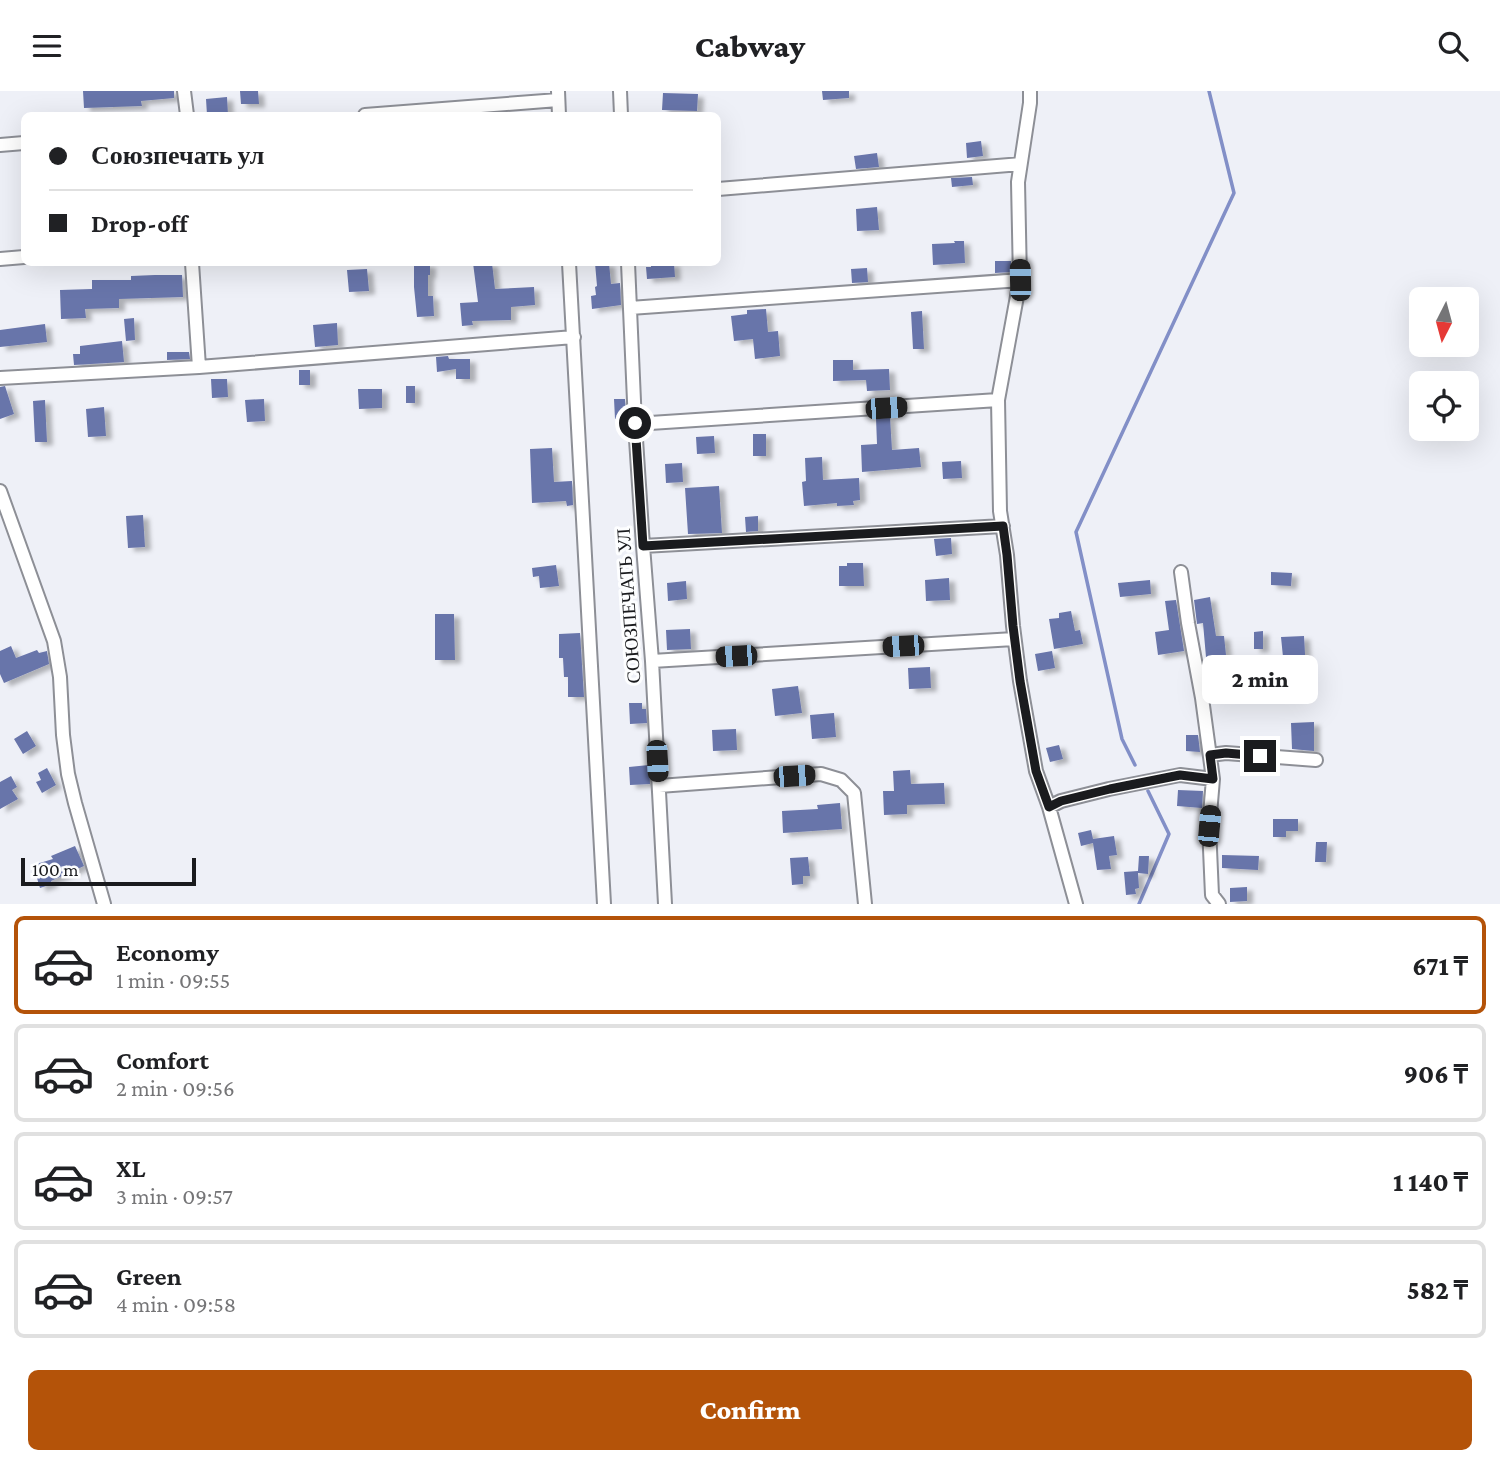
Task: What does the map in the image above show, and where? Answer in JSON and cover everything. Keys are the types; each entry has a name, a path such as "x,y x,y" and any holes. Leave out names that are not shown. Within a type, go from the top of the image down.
{"street":[{"path":"184,91 187,112"},
{"path":"620,91 621,112"},
{"path":"1030,91 1017,181 1020,280 998,400 1000,511 1007,555 1014,639 1036,771 1076,904"},
{"path":"394,112 558,95"},
{"path":"0,145 21,143"},
{"path":"721,189 1020,163"},
{"path":"0,259 21,257"},
{"path":"192,266 199,367"},
{"name":"СОЮЗПЕЧАТЬ УЛ","path":"569,266 604,904"},
{"name":"СОЮЗПЕЧАТЬ УЛ","path":"628,266 635,423 652,661 665,904"},
{"path":"630,308 1020,280"},
{"path":"0,378 199,367 574,338"},
{"path":"635,423 998,400"},
{"path":"0,491 54,641 60,677 62,735 68,774 104,904"},
{"path":"643,546 1003,526"},
{"path":"1181,572 1213,779 1209,826 1213,901"},
{"path":"652,661 1014,639"},
{"path":"1210,755 1226,753 1316,760"},
{"path":"659,786 821,773 841,780 854,793 865,904"},
{"path":"1049,807 1073,798 1180,775 1213,779"}],"building":[{"path":"83,91 174,91 174,98 141,101 142,106 84,108"},
{"path":"240,91 258,91 259,104 241,104"},
{"path":"822,91 849,91 849,98 823,100"},
{"path":"663,93 698,94 697,111 662,110"},
{"path":"227,97 228,112 207,112 206,99"},
{"path":"981,141 983,156 967,158 966,143"},
{"path":"877,153 879,167 856,169 854,156"},
{"path":"972,177 973,185 952,187 951,178"},
{"path":"877,207 879,230 857,231 856,209"},
{"path":"954,241 964,241 965,263 933,265 932,244 955,243"},
{"path":"995,261 1011,261 1011,272 995,273"},
{"path":"414,266 430,266 428,296 433,296 434,316 417,317"},
{"path":"473,266 492,266 495,289 534,287 535,305 511,307 511,320 472,321 473,325 462,326 460,303 478,302"},
{"path":"595,266 609,266 611,284 620,283 621,305 592,309 591,296 596,295"},
{"path":"674,266 675,277 647,279 646,267"},
{"path":"867,268 868,282 852,283 851,269"},
{"path":"367,269 369,291 349,292 347,270"},
{"path":"182,275 183,297 119,299 119,308 85,309 86,318 61,319 60,290 92,289 92,280 131,280 131,276"},
{"path":"766,309 768,332 778,331 780,356 755,359 753,339 734,341 731,316 747,314 747,310"},
{"path":"922,311 924,349 913,349 911,312"},
{"path":"134,318 135,340 126,341 124,319"},
{"path":"337,323 338,345 315,347 313,325"},
{"path":"45,324 47,342 0,347 0,330"},
{"path":"122,341 124,362 74,365 73,354 80,354 80,346"},
{"path":"167,352 189,352 190,359 167,360"},
{"path":"448,356 449,359 470,359 470,379 456,379 456,369 437,372 436,357"},
{"path":"833,360 853,360 853,370 889,369 890,390 867,391 866,380 833,381"},
{"path":"299,370 310,370 310,385 299,385"},
{"path":"211,379 227,379 228,397 212,398"},
{"path":"5,386 14,414 0,419 0,387"},
{"path":"406,386 415,386 415,403 406,403"},
{"path":"358,389 382,389 382,408 359,409"},
{"path":"264,399 265,421 247,422 245,400"},
{"path":"614,399 625,399 626,419 615,419"},
{"path":"45,400 47,442 35,442 33,401"},
{"path":"104,407 106,436 88,437 86,409"},
{"path":"890,417 892,450 919,448 921,467 862,472 861,445 877,444 876,418"},
{"path":"753,434 766,434 766,456 753,456"},
{"path":"714,436 715,453 697,454 696,437"},
{"path":"552,448 554,482 572,481 573,505 567,506 566,501 532,503 530,449"},
{"path":"822,457 823,480 859,478 860,500 853,501 854,505 837,506 837,503 804,506 802,482 806,481 805,458"},
{"path":"961,461 962,478 943,479 942,462"},
{"path":"682,463 683,482 666,483 665,464"},
{"path":"719,486 722,533 688,534 685,488"},
{"path":"143,515 145,547 128,548 126,516"},
{"path":"758,516 758,531 746,532 745,517"},
{"path":"951,538 952,554 936,556 934,539"},
{"path":"847,563 863,563 864,586 839,586 839,566 847,566"},
{"path":"556,565 559,586 540,588 539,576 533,577 532,568"},
{"path":"1271,572 1292,573 1291,586 1271,585"},
{"path":"949,578 950,600 926,601 925,580"},
{"path":"1150,580 1151,594 1120,597 1118,583"},
{"path":"686,581 687,599 668,601 667,583"},
{"path":"1210,597 1216,636 1224,636 1226,655 1206,657 1203,623 1197,624 1194,600"},
{"path":"1176,600 1184,651 1158,655 1155,632 1169,630 1165,601"},
{"path":"1071,611 1075,631 1080,630 1083,644 1054,649 1049,619 1059,618 1059,613"},
{"path":"435,614 454,614 455,660 435,660"},
{"path":"690,629 691,649 667,650 666,630"},
{"path":"1263,631 1263,649 1254,649 1254,632"},
{"path":"580,633 584,697 568,697 568,677 564,677 563,658 559,658 559,634"},
{"path":"1304,636 1307,690 1292,691 1290,657 1283,657 1281,637"},
{"path":"11,646 16,658 37,650 39,653 47,651 49,664 4,683 0,674 0,651"},
{"path":"1052,651 1055,668 1038,671 1035,654"},
{"path":"930,667 931,688 909,689 908,668"},
{"path":"798,686 802,713 775,716 772,689"},
{"path":"629,703 642,703 642,709 646,709 647,723 630,724"},
{"path":"834,713 836,737 812,739 810,715"},
{"path":"1314,722 1314,751 1292,749 1291,723"},
{"path":"736,729 737,750 713,751 712,730"},
{"path":"27,731 36,746 23,754 14,739"},
{"path":"1186,735 1198,735 1200,752 1186,751"},
{"path":"1059,745 1063,759 1050,762 1046,748"},
{"path":"649,765 650,784 630,785 629,767"},
{"path":"47,768 56,785 42,793 36,782 41,780 38,773"},
{"path":"910,770 911,784 944,783 945,804 907,805 907,814 884,815 883,791 894,791 893,771"},
{"path":"11,776 17,787 12,790 18,799 0,809 0,782"},
{"path":"1178,790 1203,791 1202,808 1177,806"},
{"path":"840,803 842,829 783,833 782,811 818,809 817,805"},
{"path":"1273,819 1298,819 1298,831 1286,831 1286,837 1273,837"},
{"path":"1091,830 1093,839 1114,836 1117,855 1109,856 1111,869 1097,870 1093,843 1081,846 1078,833"},
{"path":"1316,842 1327,842 1326,862 1315,862"},
{"path":"75,846 84,866 40,888 33,865 53,859 51,856"},
{"path":"1222,855 1259,856 1258,870 1222,868"},
{"path":"1139,856 1149,856 1148,874 1138,873 1139,888 1135,889 1136,894 1126,895 1124,872 1138,871"},
{"path":"808,857 810,876 803,876 803,884 792,885 790,858"},
{"path":"1247,887 1247,901 1230,902 1230,888"}],"waterway":[{"path":"1135,765 1122,739 1076,532 1234,193 1209,91"},
{"path":"1139,904 1169,834 1148,791"}],"route":[{"path":"635,423 643,546 1003,526 1020,681 1036,771 1049,807 1061,801 1110,789 1180,775 1213,779 1210,755 1226,753 1260,756"}]}
